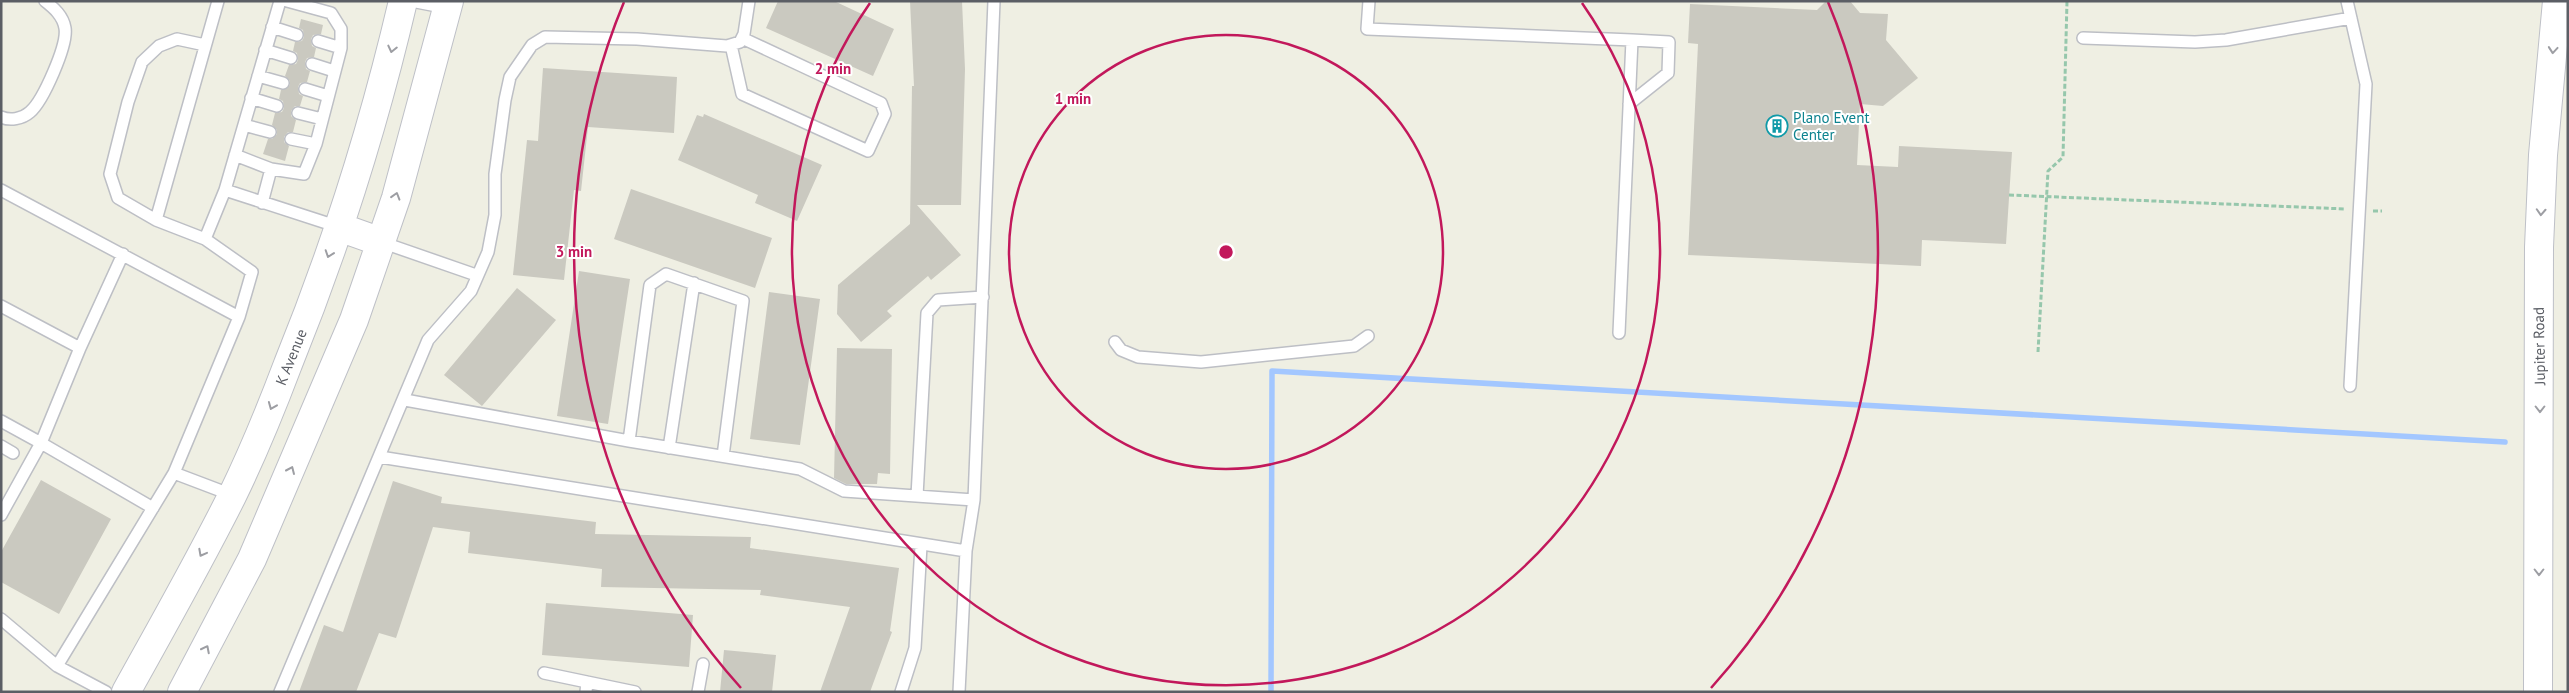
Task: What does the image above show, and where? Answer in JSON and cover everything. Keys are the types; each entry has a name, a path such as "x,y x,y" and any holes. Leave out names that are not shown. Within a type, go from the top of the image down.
{"main road":[{"name":"K Avenue","path":"126,692 232,495 266,419 312,305 354,184 388,64 403,1"},
{"name":"Jupiter Road","path":"2538,692 2539,247 2543,155 2557,1"},
{"path":"182,692 239,585 272,514 354,320 399,188 448,5"},
{"path":"339,228 381,242"},
{"path":"232,495 272,514"}],"lane":[{"path":"1,117 6,120 22,118 31,112 43,94 64,44 66,29 62,18 45,1"},
{"path":"156,220 218,1"},
{"path":"205,239 225,190 280,1"},
{"path":"235,155 271,169 304,174 316,144 340,48 340,29 331,13 287,1"},
{"path":"411,1 448,5"},
{"path":"280,692 405,400 428,340 471,291 492,237 495,215 495,174 510,77 532,45 545,37 637,39 731,45 740,42 742,38 749,1"},
{"path":"959,692 966,551 974,500 994,1"},
{"path":"1369,1 1367,29 1669,42 1668,73 1630,104"},
{"path":"2347,1 2366,84 2350,386"},
{"path":"2083,38 2186,42 2226,40 2351,18"},
{"path":"272,27 297,35"},
{"path":"731,45 742,94 868,151 885,114 881,103 742,38"},
{"path":"57,666 174,473 239,317 252,272 205,239 156,220 118,198 110,174 128,102 142,62 159,46 177,39 205,45"},
{"path":"1619,333 1632,40"},
{"path":"318,41 340,48"},
{"path":"266,50 290,58"},
{"path":"312,64 334,71"},
{"path":"258,76 284,83"},
{"path":"305,89 328,96"},
{"path":"251,98 277,106"},
{"path":"298,113 322,119"},
{"path":"244,125 270,132"},
{"path":"291,139 316,144"},
{"path":"262,203 271,169"},
{"path":"1,190 239,317"},
{"path":"225,190 339,228"},
{"path":"381,242 476,275"},
{"path":"1,515 41,443 80,348 124,254"},
{"path":"629,441 650,285 666,274 744,301 723,456"},
{"path":"669,448 694,284"},
{"path":"917,496 927,313 938,300 983,297"},
{"path":"1,306 80,348"},
{"path":"1115,342 1121,350 1138,357 1201,362 1354,346 1368,336"},
{"path":"405,400 669,448 800,469 844,491 974,500"},
{"path":"1,421 153,508"},
{"path":"1,446 13,453"},
{"path":"380,457 921,546 966,551"},
{"path":"174,473 232,495"},
{"path":"901,692 915,648 921,546"},
{"path":"1,619 57,666 106,692"},
{"path":"698,692 703,664"},
{"path":"544,672 586,687 635,692"}],"path":[{"path":"2038,352 2048,170 2063,157 2067,1"},
{"path":"2009,195 2382,211"}],"building":[{"path":"778,1 834,1 894,29 873,76 766,28"},
{"path":"910,1 962,1 965,69 961,205 917,205 961,255 931,280 928,276 887,311 892,316 861,342 837,314 838,285 910,224 912,86 914,86"},
{"name":"Plano Event Center","path":"1826,1 1850,1 1860,13 1888,14 1886,40 1918,78 1883,106 1860,104 1857,165 1898,167 1899,146 2012,152 2006,244 1922,240 1921,266 1688,255 1698,44 1688,43 1690,4 1817,10"},
{"path":"301,19 323,25 321,34 313,35 311,39 312,46 316,48 314,57 307,58 305,62 306,69 310,71 307,82 300,83 298,87 299,94 303,96 300,106 295,106 291,111 291,116 296,120 293,132 288,132 284,137 284,142 289,146 285,161 263,154 268,139 272,139 277,134 277,130 272,125 275,113 282,112 284,108 283,101 279,99 281,90 290,85 290,81 285,76 289,65 296,64 298,60 297,53 293,51 295,42 302,41 304,37 303,30 299,28"},
{"path":"543,68 677,77 674,133 588,127 581,191 574,190 564,280 513,275 527,140 538,141"},
{"path":"704,114 822,165 797,221 755,203 758,195 678,160 697,115 703,117"},
{"path":"631,189 772,238 755,288 614,239"},
{"path":"579,271 630,279 608,424 557,416"},
{"path":"517,288 556,320 482,406 444,375"},
{"path":"769,292 820,299 800,445 750,439"},
{"path":"837,348 892,349 890,474 878,473 877,484 846,484 834,478"},
{"path":"41,480 111,519 59,614 1,582 1,552"},
{"path":"393,481 442,497 441,503 596,522 595,534 751,537 750,548 899,568 890,631 892,632 870,692 820,692 850,607 760,595 761,590 601,587 602,569 468,553 470,532 433,527 396,638 379,633 356,692 299,692 324,625 343,632"},
{"path":"546,603 693,615 689,667 542,655"},
{"path":"724,650 776,655 772,692 720,692"}],"waterway":[{"path":"1271,692 1272,371 2505,442"}],"place":[{"name":"Plano Event Center","path":"1777,126"}]}
